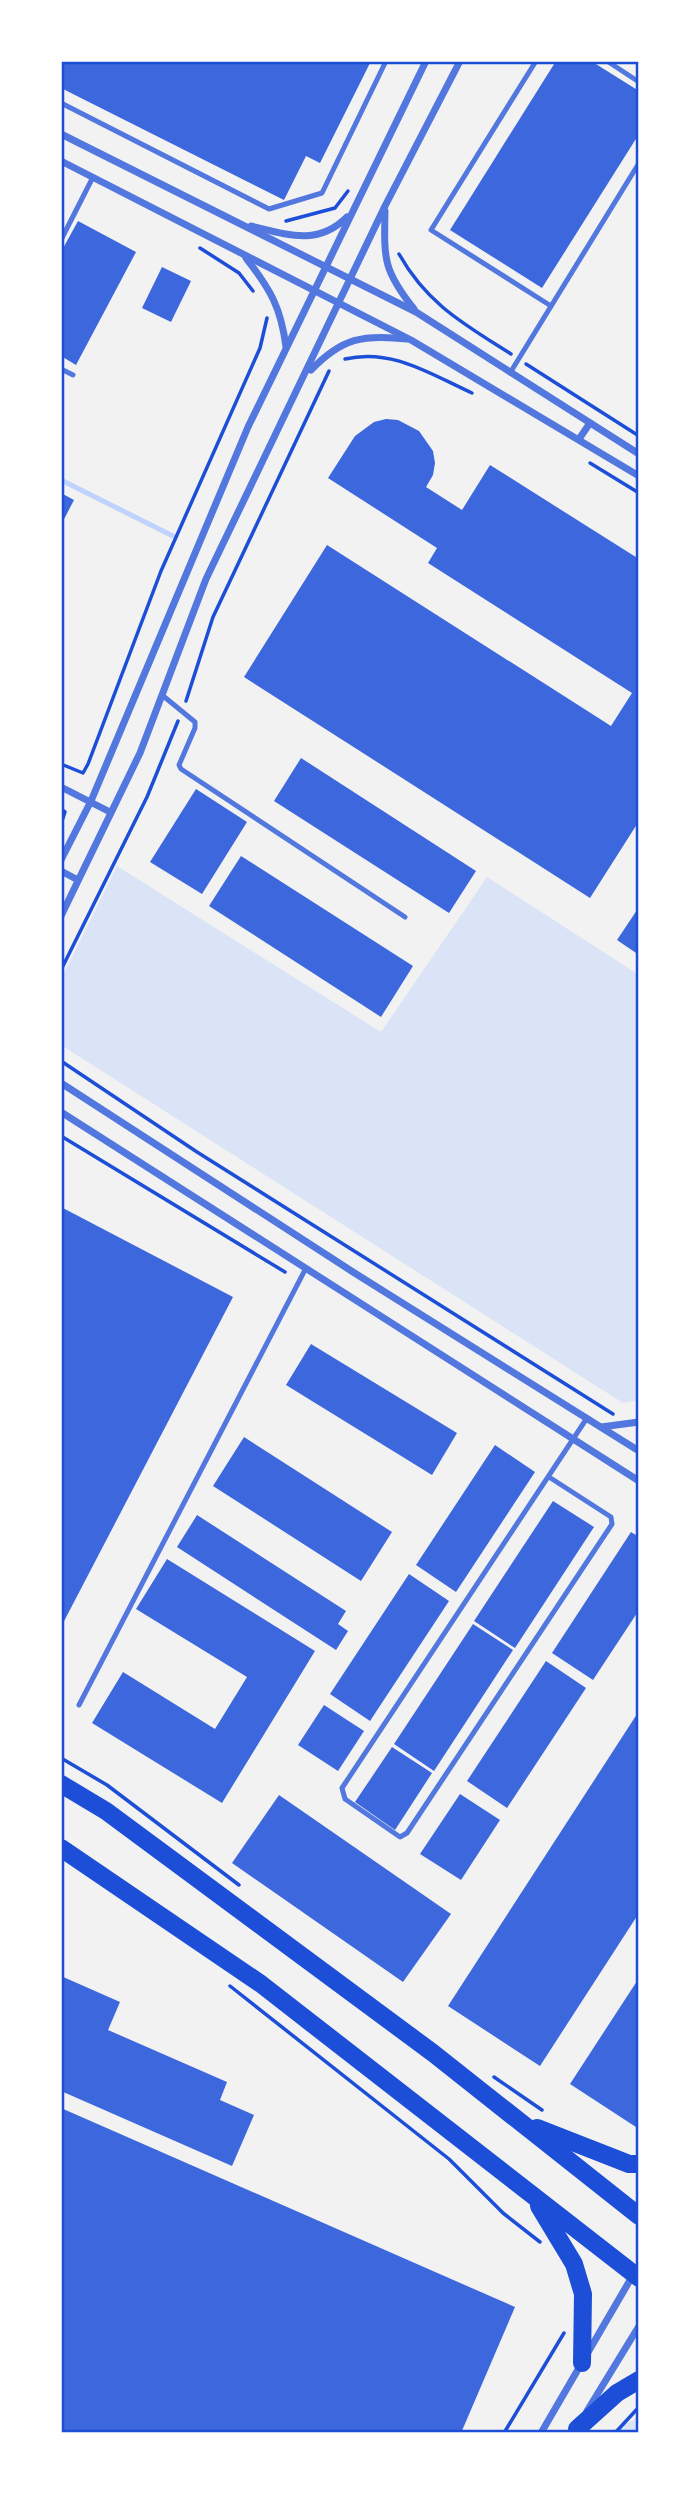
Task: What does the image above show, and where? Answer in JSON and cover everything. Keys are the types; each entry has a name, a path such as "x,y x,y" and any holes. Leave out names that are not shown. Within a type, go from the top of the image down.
{"main road":[{"path":"61,1784 106,1811 433,2053 639,2216"},
{"path":"61,1848 261,1984 636,2276"},
{"path":"517,2120 629,2164 639,2164"},
{"path":"534,2197 574,2264 583,2294 582,2363"},
{"path":"576,2431 617,2393 639,2380"}],"street":[{"path":"61,860 91,801 248,427 426,61"},
{"path":"61,916 140,753 206,579 385,206 460,61"},
{"path":"61,134 416,312 639,454"},
{"path":"61,161 244,255 315,288 411,340 639,476"},
{"path":"385,206 384,252 390,275 416,312"},
{"path":"237,223 299,237 332,232 353,211"},
{"path":"244,255 269,288 282,316 286,348"},
{"path":"304,376 329,351 349,341 370,337 411,340"},
{"path":"579,439 590,423"},
{"path":"61,787 110,812"},
{"path":"61,871 78,880"},
{"path":"61,1083 353,1272 639,1451"},
{"path":"61,1112 639,1481"},
{"path":"600,1427 639,1422"},
{"path":"541,2433 636,2276"},
{"path":"576,2431 639,2326"}],"lane":[{"path":"61,103 269,209 322,193 386,61"},
{"path":"536,61 431,230 551,306"},
{"path":"607,61 639,82"},
{"path":"510,373 639,163"},
{"path":"61,240 93,177"},
{"path":"61,369 73,375"},
{"path":"162,695 195,722 195,728 178,765 181,769 405,917"},
{"path":"79,1705 306,1268"},
{"path":"549,1477 611,1517 612,1524 407,1833 400,1837 345,1799 342,1788 587,1418"}],"path":[{"path":"274,222 296,220 335,208 352,183"},
{"path":"198,247 239,274 254,292"},
{"path":"396,249 410,274 437,305 513,355"},
{"path":"61,765 83,773 88,764 160,571 260,348 268,311"},
{"path":"287,455 333,362 365,354 386,355 473,393"},
{"path":"524,362 639,436"},
{"path":"582,458 639,493"},
{"path":"61,809 65,812 61,824"},
{"path":"61,1061 197,1152 614,1415"},
{"path":"61,1136 299,1280"},
{"path":"225,1982 449,2159 503,2213 548,2248"},
{"path":"504,2433 564,2333 565,2322"},
{"path":"615,2433 623,2421 639,2407"}],"shaded area":[{"path":"117,866 381,1032 487,877 639,975 639,1400 623,1403 61,1045 61,979"},
{"path":"639,2417 639,2433 608,2433"}],"building":[{"path":"61,61 371,61 320,163 306,156 284,200 61,88"},
{"path":"556,61 591,61 639,91 639,134 542,288 450,230"},
{"path":"78,221 136,252 76,365 61,356 61,252"},
{"path":"162,267 191,281 171,322 142,308"},
{"path":"398,420 419,431 433,451 435,463 433,475 426,487 462,510 490,465 639,559 639,821 590,898 244,677 327,545 611,726 632,693 428,563 437,548 328,478 355,436 374,422"},
{"path":"61,493 74,500 61,525"},
{"path":"301,758 476,871 449,913 274,801"},
{"path":"196,789 247,822 202,894 150,862"},
{"path":"241,856 413,966 381,1017 209,906"},
{"path":"639,907 639,955 617,940"},
{"path":"61,1207 233,1297 61,1627"},
{"path":"311,1344 457,1433 432,1475 286,1385"},
{"path":"244,1437 392,1532 361,1581 213,1486"},
{"path":"495,1445 535,1472 456,1592 416,1565"},
{"path":"553,1501 594,1527 515,1648 474,1621"},
{"path":"197,1515 346,1611 338,1624 348,1631 336,1650 177,1547"},
{"path":"631,1532 639,1537 639,1610 593,1680 552,1653"},
{"path":"167,1559 315,1651 222,1803 92,1723 123,1672 215,1729 247,1677 136,1609"},
{"path":"409,1574 449,1601 370,1721 330,1694"},
{"path":"473,1624 513,1650 434,1771 394,1744"},
{"path":"546,1661 586,1688 507,1808 467,1781"},
{"path":"324,1705 364,1731 338,1771 298,1745"},
{"path":"639,1711 639,1913 540,2066 448,2006"},
{"path":"392,1747 432,1773 395,1830 355,1802"},
{"path":"460,1794 500,1820 461,1880 420,1854"},
{"path":"279,1795 451,1914 403,1982 232,1863"},
{"path":"61,1976 120,2002 108,2030 227,2082 220,2100 254,2115 232,2166 61,2091"},
{"path":"639,1978 639,2129 570,2084"},
{"path":"61,2108 515,2307 461,2433 61,2433"}],"waterway":[{"path":"61,480 173,536"}]}
